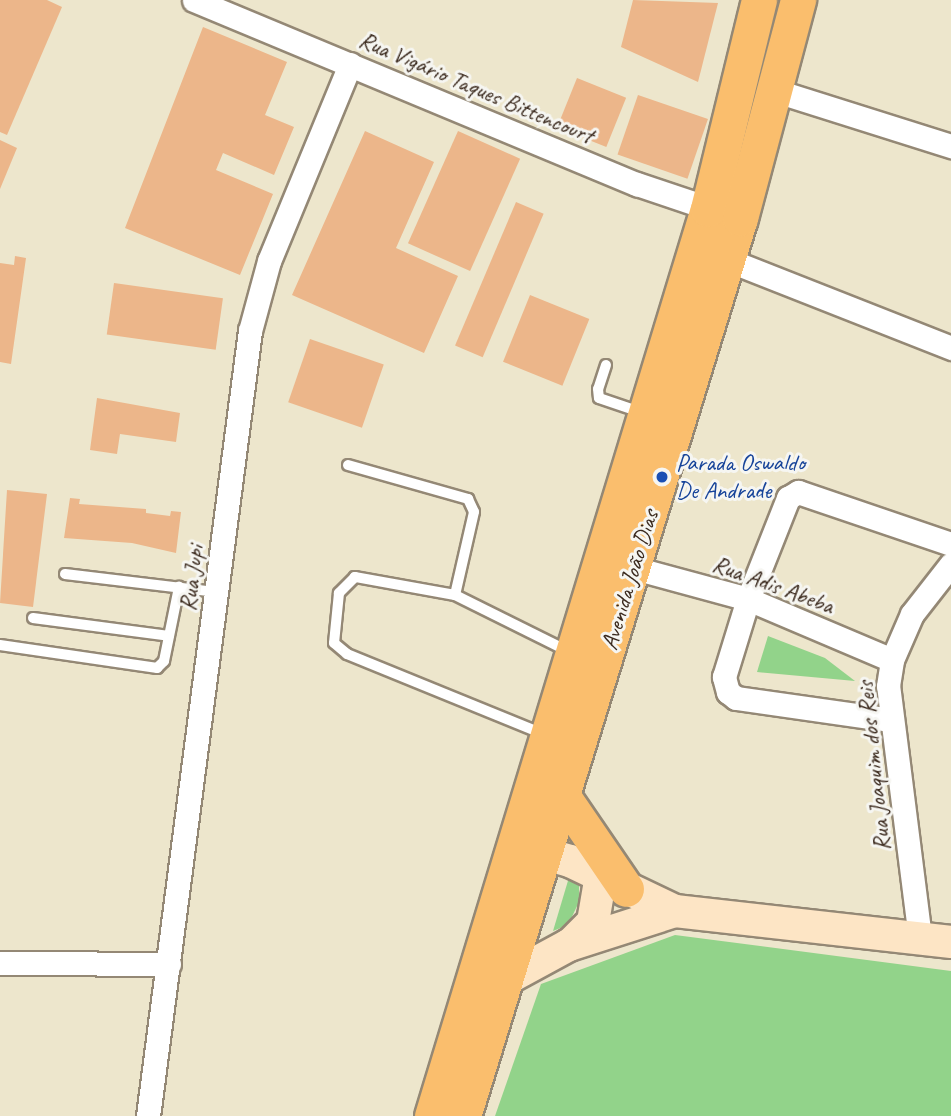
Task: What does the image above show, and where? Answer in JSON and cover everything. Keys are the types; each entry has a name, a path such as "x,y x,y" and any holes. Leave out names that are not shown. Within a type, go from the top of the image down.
{"main road":[{"name":"Avenida João Dias","path":"463,1116 510,977 549,737 708,209 759,0"},
{"name":"Avenida João Dias","path":"432,1116 531,850 564,798 728,260 798,0"},
{"path":"564,798 613,882"}],"street":[{"name":"Rua Vigário Taques Bittencourt","path":"194,0 637,184 740,218"},
{"name":"Rua Jupi","path":"148,1116 258,291 350,64"},
{"path":"773,90 951,146"},
{"path":"728,260 951,348"},
{"path":"891,720 736,698 728,692 724,677 748,599 788,498 798,492 951,544"},
{"name":"Rua Joaquim dos Reis","path":"920,938 888,686 892,660 912,614 951,564"},
{"name":"Rua Adis Abeba","path":"634,568 748,599 892,660"},
{"path":"531,850 613,882 675,911 951,942"},
{"path":"569,945 593,922 613,882"},
{"path":"510,977 569,945 675,911"},
{"path":"0,964 169,964"}],"lane":[{"path":"606,365 597,389 600,398 645,414"},
{"path":"348,465 463,495 472,503 474,512 455,595"},
{"path":"65,574 217,592"},
{"path":"549,737 347,654 334,643 339,593 355,577 455,595 573,653"},
{"path":"0,645 155,668 164,661 179,587"},
{"path":"33,618 169,636"}],"green space":[{"path":"777,0 780,0 729,193 757,80"},
{"path":"768,636 825,658 855,681 757,672"},
{"path":"570,874 579,881 579,902 568,925 553,931"},
{"path":"675,935 951,971 951,1116 495,1116 541,984"}],"building":[{"path":"0,0 47,0 62,7 7,135 0,132"},
{"path":"633,0 718,3 698,82 621,47"},
{"path":"203,27 287,62 265,115 294,127 274,175 223,153 216,170 273,194 240,275 125,228"},
{"path":"577,78 626,98 606,147 557,127"},
{"path":"638,95 708,119 687,179 617,155"},
{"path":"365,131 434,162 396,248 458,276 424,353 292,295"},
{"path":"458,131 520,159 470,271 408,243"},
{"path":"0,140 17,148 0,189"},
{"path":"516,202 544,214 483,357 455,346"},
{"path":"15,256 26,258 11,364 0,362 0,263 14,265"},
{"path":"114,283 223,298 216,350 107,334"},
{"path":"530,295 589,319 562,386 503,362"},
{"path":"310,339 384,364 362,428 288,402"},
{"path":"97,398 180,413 176,442 120,434 117,454 90,450"},
{"path":"7,490 47,494 33,607 0,603"},
{"path":"70,498 80,499 79,504 146,509 146,513 170,516 171,511 181,512 176,553 132,543 64,538"}],"place":[{"name":"Parada Oswaldo De Andrade","path":"662,477"}]}
